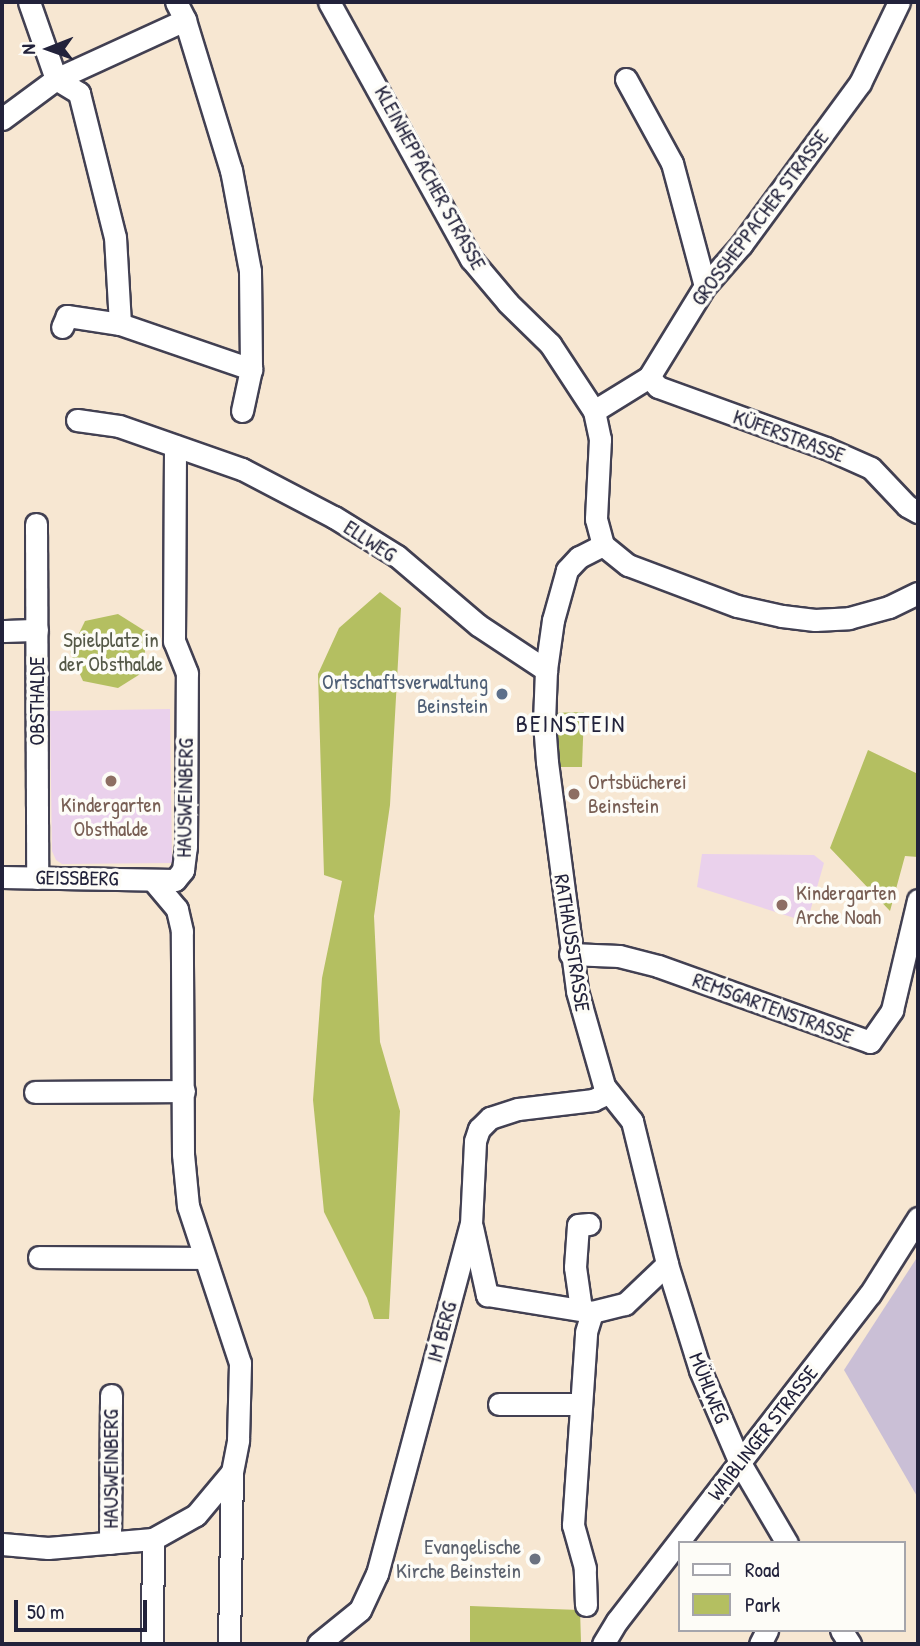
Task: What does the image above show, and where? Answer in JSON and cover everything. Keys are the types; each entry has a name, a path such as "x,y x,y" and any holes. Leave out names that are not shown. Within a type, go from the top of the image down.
{"street":[{"path":"29,2 56,79 79,93 114,237 120,324"},
{"name":"KLEINHEPPACHER STRASSE","path":"329,2 471,259 508,303 550,344 594,411"},
{"name":"GROSSHEPPACHER STRASSE","path":"594,411 649,377 705,286 757,224 860,83 900,2"},
{"path":"2,119 56,79 181,11 231,170 250,271 251,369 242,411"},
{"path":"625,79 672,163 705,286"},
{"path":"62,327 67,316 120,324 251,369"},
{"name":"KÜFERSTRASSE","path":"649,377 658,387 826,447 871,468 907,506 918,512"},
{"path":"594,411 600,439 596,519 603,545 628,565 737,606 815,620 849,618 889,607 918,593"},
{"name":"ELLWEG","path":"77,420 119,426 242,469 334,517 397,556 478,625 546,670"},
{"name":"HAUSWEINBERG","path":"153,880 176,880 183,870 186,847 187,673 174,641 175,446"},
{"name":"OBSTHALDE","path":"36,524 37,877"},
{"name":"RATHAUSSTRASSE","path":"603,545 579,556 567,570 553,620 546,670 544,722 570,954 577,991 608,1093 632,1121 667,1264"},
{"path":"2,631 37,630"},
{"name":"GEISSBERG","path":"2,877 153,880"},
{"name":"HAUSWEINBERG","path":"153,880 177,909 182,931 183,1154 188,1206 203,1258 240,1363 239,1427 232,1472 229,1644"},
{"name":"REMSGARTENSTRASSE","path":"570,954 619,956 658,966 870,1042 891,1010 918,900"},
{"path":"35,1092 184,1091"},
{"name":"IM BERG","path":"318,1644 360,1610 377,1574 471,1224 475,1141 479,1129 490,1118 518,1110 593,1100 608,1093"},
{"name":"WAIBLINGER STRASSE","path":"679,1541 870,1294 918,1219"},
{"path":"471,1224 487,1295 586,1311 625,1304 667,1264"},
{"path":"586,1605 585,1568 573,1525 586,1332 586,1311 575,1267 578,1225 589,1224"},
{"path":"38,1257 203,1258"},
{"name":"MÜHLWEG","path":"667,1264 700,1370 740,1463 786,1541"},
{"name":"HAUSWEINBERG","path":"110,1543 111,1395"},
{"path":"499,1405 581,1404"},
{"name":"HAUSWEINBERG","path":"2,1544 48,1548 153,1539 196,1515 232,1472"},
{"name":"HAUSWEINBERG","path":"152,1644 153,1539"},
{"name":"WAIBLINGER STRASSE","path":"603,1644 617,1621 678,1543"}],"shaded area":[{"name":"Kindergarten Obsthalde","path":"170,709 172,863 62,864 56,860 52,851 50,711"},
{"name":"Kindergarten Arche Noah","path":"702,854 814,855 824,863 807,922 697,887"},
{"path":"918,1256 918,1498 844,1370"}],"green space":[{"path":"380,592 401,608 390,805 374,916 380,1042 400,1111 389,1319 374,1319 367,1298 324,1212 313,1100 322,978 342,881 324,875 318,674 339,628"},
{"name":"Spielplatz in der Obsthalde","path":"118,614 145,631 145,671 118,688 83,681 70,652 85,621"},
{"path":"584,712 582,767 557,767 551,713"},
{"path":"868,750 918,774 918,857 905,856 890,911 830,848"},
{"path":"470,1606 580,1610 581,1642 470,1644"}],"place":[{"name":"Ortschaftsverwaltung Beinstein","path":"502,694"},
{"name":"Kindergarten Obsthalde","path":"111,781"},
{"name":"Ortsbücherei Beinstein","path":"574,794"},
{"name":"Kindergarten Arche Noah","path":"782,905"},
{"name":"Evangelische Kirche Beinstein","path":"535,1559"}],"district":[{"name":"BEINSTEIN","path":"571,724"}]}
